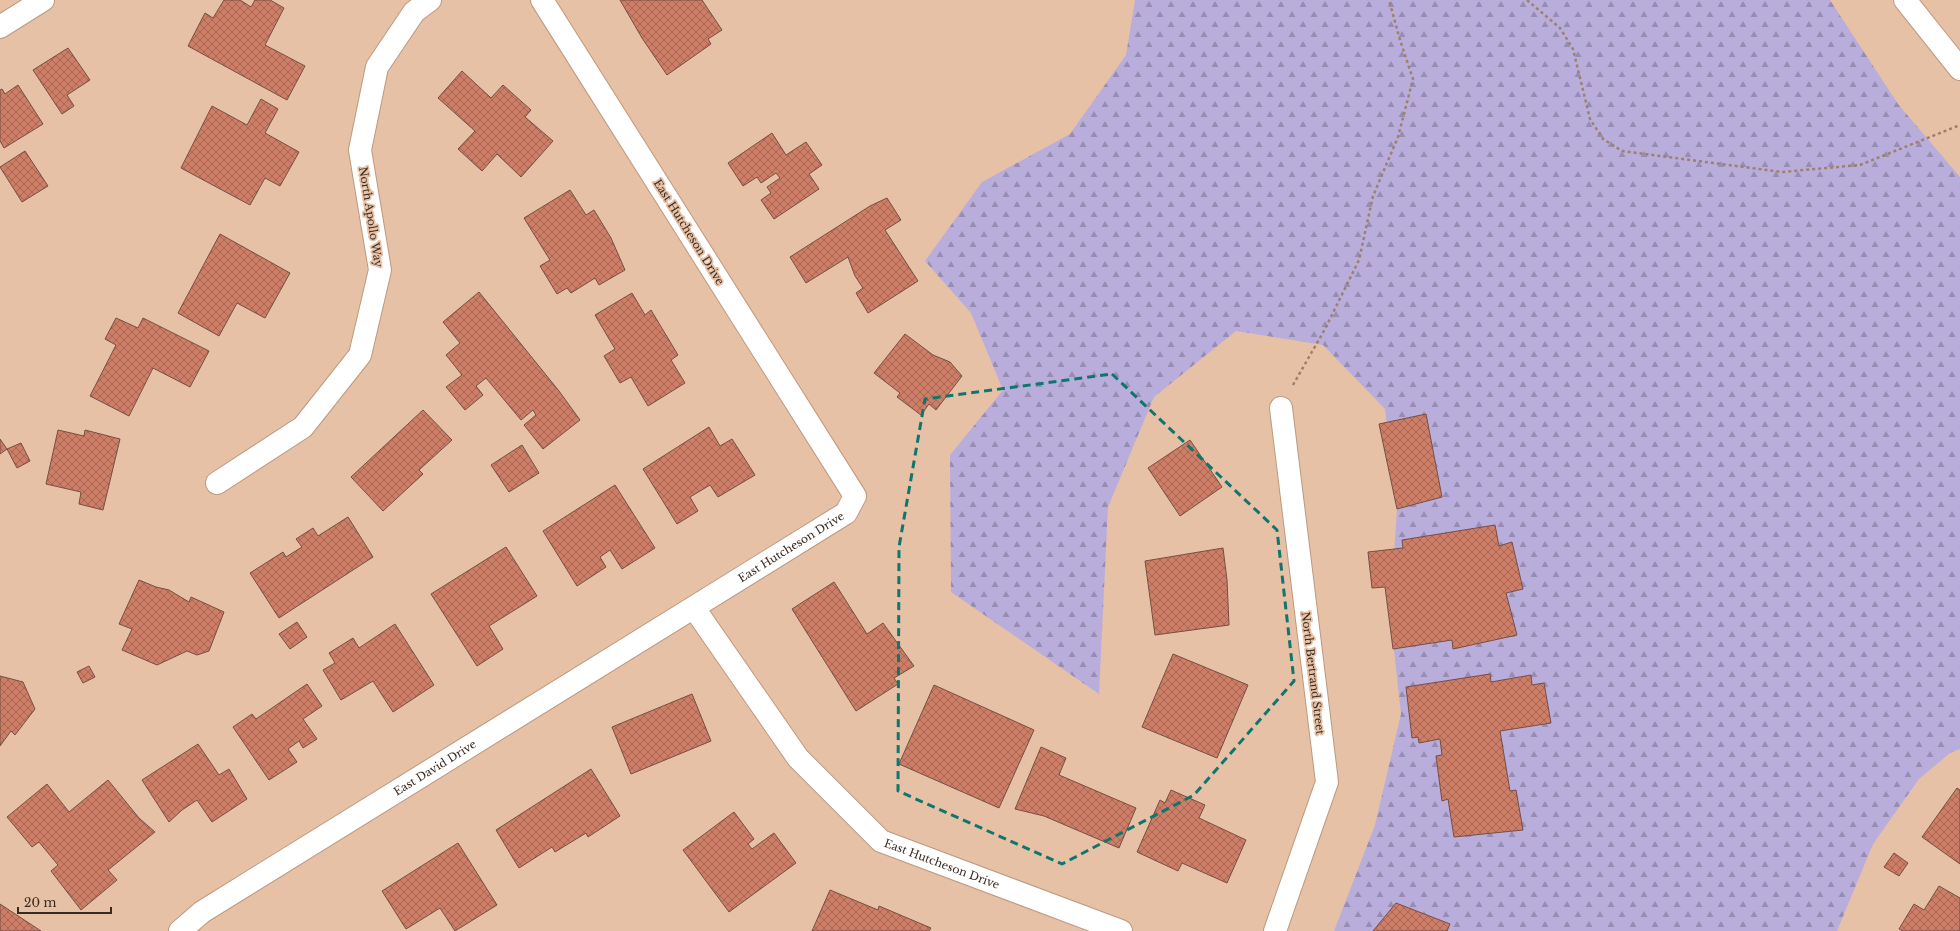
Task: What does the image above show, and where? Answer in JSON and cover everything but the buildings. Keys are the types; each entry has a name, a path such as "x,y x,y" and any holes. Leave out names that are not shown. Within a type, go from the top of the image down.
{"street":[{"path":"0,26 43,0"},
{"name":"North Apollo Way","path":"217,483 303,427 360,355 380,270 360,150 377,67 414,12 430,0"},
{"name":"East Hutcheson Drive","path":"542,0 855,496 846,513 694,608 798,758 881,841 1121,931"},
{"path":"1905,0 1960,69"},
{"name":"North Bertrand Street","path":"1275,931 1327,782 1281,408"},
{"name":"East David Drive","path":"180,931 202,912 694,608"}],"path":[{"path":"1281,408 1325,329 1359,260 1373,196 1398,137 1412,86 1413,79 1389,0"},
{"path":"1527,0 1564,33 1573,49 1590,119 1602,139 1622,151 1782,172 1860,165 1960,125"}],"highlighted area":[{"path":"1112,374 1277,530 1294,681 1194,795 1062,864 898,791 899,547 925,399"}],"green space":[{"path":"1135,0 1830,0 1898,104 1960,177 1960,749 1950,753 1919,779 1873,844 1837,931 1334,931 1375,825 1401,714 1390,614 1397,509 1385,409 1323,345 1236,331 1154,397 1108,507 1099,694 951,592 950,455 1003,390 971,313 925,261 982,182 1070,134 1126,55"}]}
